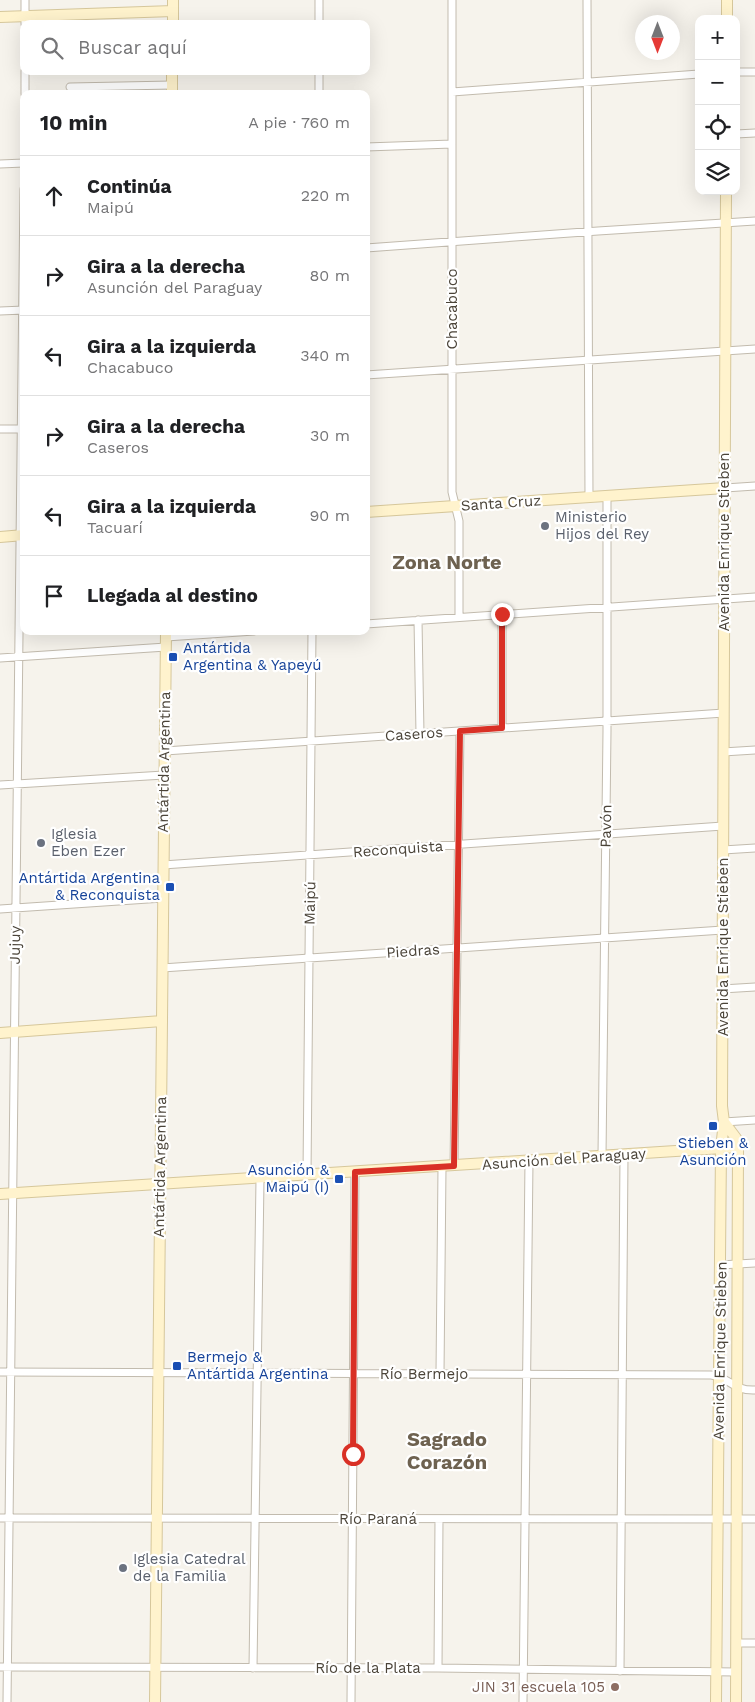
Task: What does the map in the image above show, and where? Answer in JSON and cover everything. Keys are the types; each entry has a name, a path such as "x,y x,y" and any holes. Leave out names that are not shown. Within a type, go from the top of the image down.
{"main road":[{"path":"173,0 173,20"},
{"path":"727,0 727,15"},
{"path":"0,17 25,20 173,11"},
{"path":"172,75 172,89"},
{"name":"Avenida Enrique Stieben","path":"716,1702 721,1148 724,1122 722,1106 722,989 726,195"},
{"name":"Santa Cruz","path":"370,512 725,488"},
{"path":"0,536 20,535"},
{"name":"Antártida Argentina","path":"155,1702 166,639"},
{"path":"0,1032 162,1021"},
{"path":"724,1122 734,1134 738,1147"},
{"name":"Avenida Enrique Stieben","path":"736,1702 738,1147"},
{"name":"Asunción del Paraguay","path":"0,1194 738,1147"}],"street":[{"path":"25,0 25,20"},
{"path":"319,0 319,20"},
{"name":"Chacabuco","path":"452,0 452,492 459,521 459,617"},
{"path":"587,0 589,497"},
{"path":"740,72 755,72"},
{"path":"452,92 695,74"},
{"path":"24,90 25,75"},
{"path":"319,75 319,90"},
{"path":"70,88 172,89"},
{"path":"740,134 755,133"},
{"path":"370,147 452,144"},
{"path":"0,164 20,163"},
{"path":"370,248 755,221"},
{"path":"0,311 20,310"},
{"path":"370,375 755,349"},
{"path":"0,430 20,429"},
{"name":"Santa Cruz","path":"725,488 755,486"},
{"name":"Pavón","path":"602,1156 607,721 607,496"},
{"name":"Jujuy","path":"7,1702 4,1667 9,1518 16,784 20,596"},
{"path":"370,624 755,598"},
{"path":"502,614 502,728"},
{"path":"418,620 420,734"},
{"path":"0,658 210,635"},
{"name":"Maipú","path":"307,1175 312,635"},
{"name":"Caseros","path":"165,751 724,713"},
{"path":"454,1166 460,731"},
{"path":"723,752 755,750"},
{"path":"0,785 164,775"},
{"name":"Reconquista","path":"164,865 723,826"},
{"path":"723,850 755,848"},
{"path":"0,909 163,898"},
{"name":"Piedras","path":"162,968 723,930"},
{"path":"722,989 755,987"},
{"path":"724,1122 755,1120"},
{"path":"620,1671 624,1155"},
{"path":"523,1702 529,1161"},
{"path":"440,1374 442,1167"},
{"path":"351,1702 355,1172"},
{"path":"253,1668 260,1178"},
{"path":"720,1265 755,1263"},
{"name":"Río Bermejo","path":"0,1372 711,1375 745,1390 755,1390"},
{"name":"Río Paraná","path":"0,1518 755,1519"},
{"path":"438,1668 440,1519"},
{"path":"736,1643 755,1642"},
{"name":"Río de la Plata","path":"4,1667 438,1668 736,1672"}],"place":[{"name":"Ministerio Hijos del Rey","path":"545,526"},
{"name":"Antártida Argentina & Yapeyú","path":"173,657"},
{"name":"Iglesia Eben Ezer","path":"41,843"},
{"name":"Antártida Argentina & Reconquista","path":"170,887"},
{"name":"Stieben & Asunción","path":"713,1126"},
{"name":"Asunción & Maipú (I)","path":"339,1179"},
{"name":"Bermejo & Antártida Argentina","path":"177,1366"},
{"name":"Iglesia Catedral de la Familia","path":"123,1568"},
{"name":"JIN 31 escuela 105","path":"615,1687"}],"district":[{"name":"Zona Norte","path":"447,562"},
{"name":"Sagrado Corazón","path":"447,1450"}],"route":[{"path":"353,1454 355,1172 454,1166 460,731 502,728 502,614"}]}
